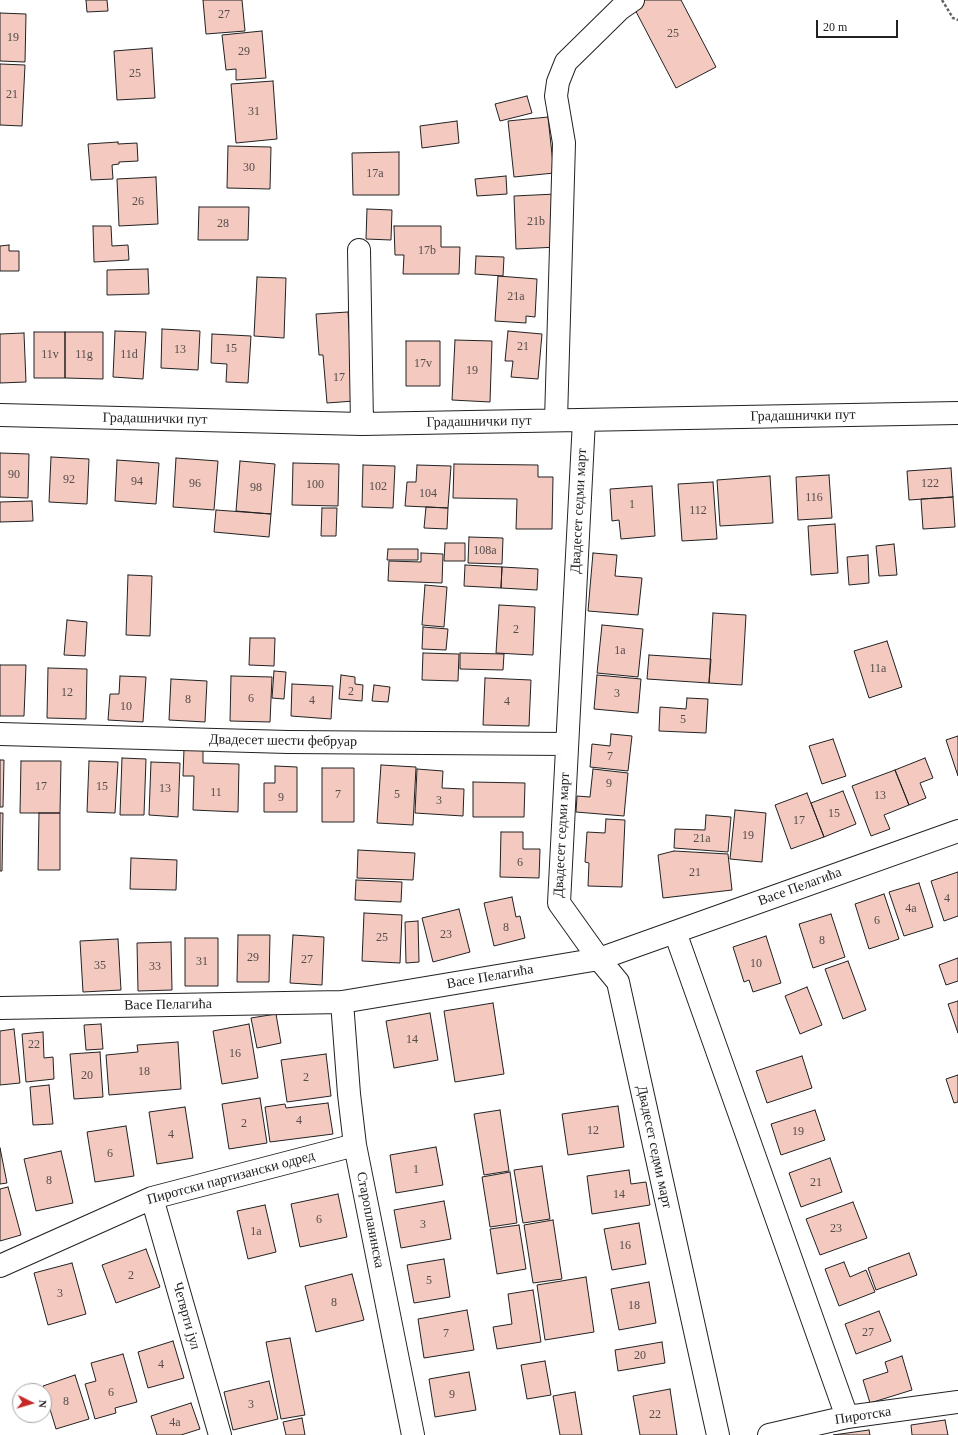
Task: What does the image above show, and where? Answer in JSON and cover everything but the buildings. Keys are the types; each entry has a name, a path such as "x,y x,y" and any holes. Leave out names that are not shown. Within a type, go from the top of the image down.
{"street":[{"path":"556,420 564,143 556,96 558,82 566,62 620,9 633,0"},
{"path":"359,250 362,424"},
{"name":"Градашнички пут","path":"0,415 362,424 958,413"},
{"name":"Двадесет седми март","path":"584,420 559,903 599,959 618,982 718,1435"},
{"name":"Двадесет шести фебруар","path":"0,734 288,742 567,744"},
{"name":"Васе Пелагића","path":"0,1008 342,1002 599,959 958,831"},
{"path":"675,932 847,1417"},
{"name":"Старопланинска","path":"342,1002 354,1145 413,1435"},
{"name":"Пиротски партизански одред","path":"0,1266 152,1198 354,1145"},
{"name":"Четврти јул","path":"152,1198 220,1435"},
{"name":"Пиротска","path":"769,1435 847,1417 958,1402"}],"path":[{"path":"942,0 953,18 958,20"}]}
